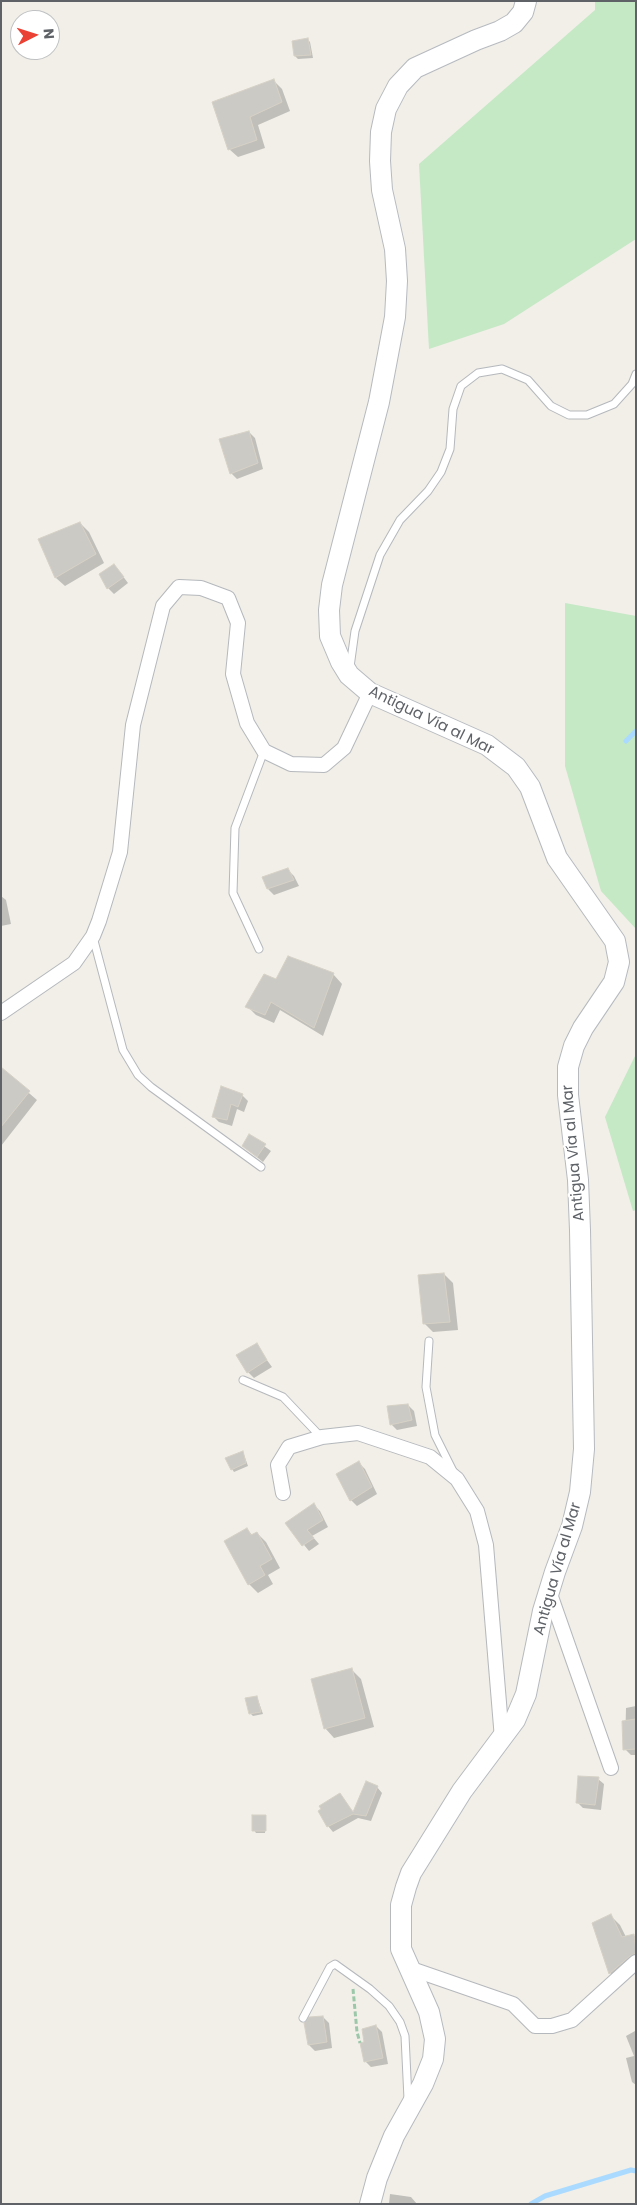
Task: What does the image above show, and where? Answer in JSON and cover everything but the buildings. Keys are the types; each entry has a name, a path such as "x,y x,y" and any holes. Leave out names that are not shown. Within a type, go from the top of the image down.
{"main road":[{"name":"Antigua Vía al Mar","path":"370,2204 377,2178 394,2136 423,2084 433,2059 436,2039 429,2012 401,1949 401,1905 411,1873 462,1791 502,1740 515,1720 526,1694 543,1611 572,1526 580,1492 584,1449 579,1197 568,1095 568,1068 574,1046 583,1028 614,982 620,962 615,941 556,858 530,788 516,767 487,745 370,693 349,675 330,636 329,610 332,585 379,402 395,317 397,281 395,249 382,190 380,161 381,132 386,108 398,86 415,68 514,23 523,12 526,1"}],"street":[{"path":"1,1014 74,962 93,936 120,852 133,725 163,606 179,587 201,588 228,598 238,623 233,674 247,723 264,751 291,764 324,765 344,748 370,693"},
{"path":"283,1493 278,1465 290,1447 322,1437 358,1433 430,1457 457,1479 477,1512 486,1545 502,1740"},
{"path":"549,1591 611,1768"},
{"path":"409,1968 513,2004 535,2026 552,2026 572,2020 636,1962"}],"lane":[{"path":"349,675 355,631 380,555 400,520 428,492 441,472 450,449 453,409 461,386 478,373 502,369 528,380 551,406 569,415 587,415 614,404 632,384 636,374"},
{"path":"632,384 636,391"},
{"path":"259,949 233,892 234,828 264,751"},
{"path":"93,936 123,1050 138,1075 151,1087 261,1167"},
{"path":"429,1341 426,1387 436,1436 457,1479"},
{"path":"243,1380 284,1397 322,1437"},
{"path":"303,2018 330,1967 335,1964 389,2006 400,2022 406,2036 409,2110"}],"path":[{"path":"352,1976 353,2002 360,2043"}],"green space":[{"path":"595,1 636,1 636,239 504,324 429,349 419,164 595,10"},
{"path":"565,603 636,616 636,929 601,891 565,766"},
{"path":"636,1054 636,1210 633,1211 605,1117"}],"waterway":[{"path":"626,741 636,731"},
{"path":"531,2204 545,2196 631,2170 636,2171"}]}
